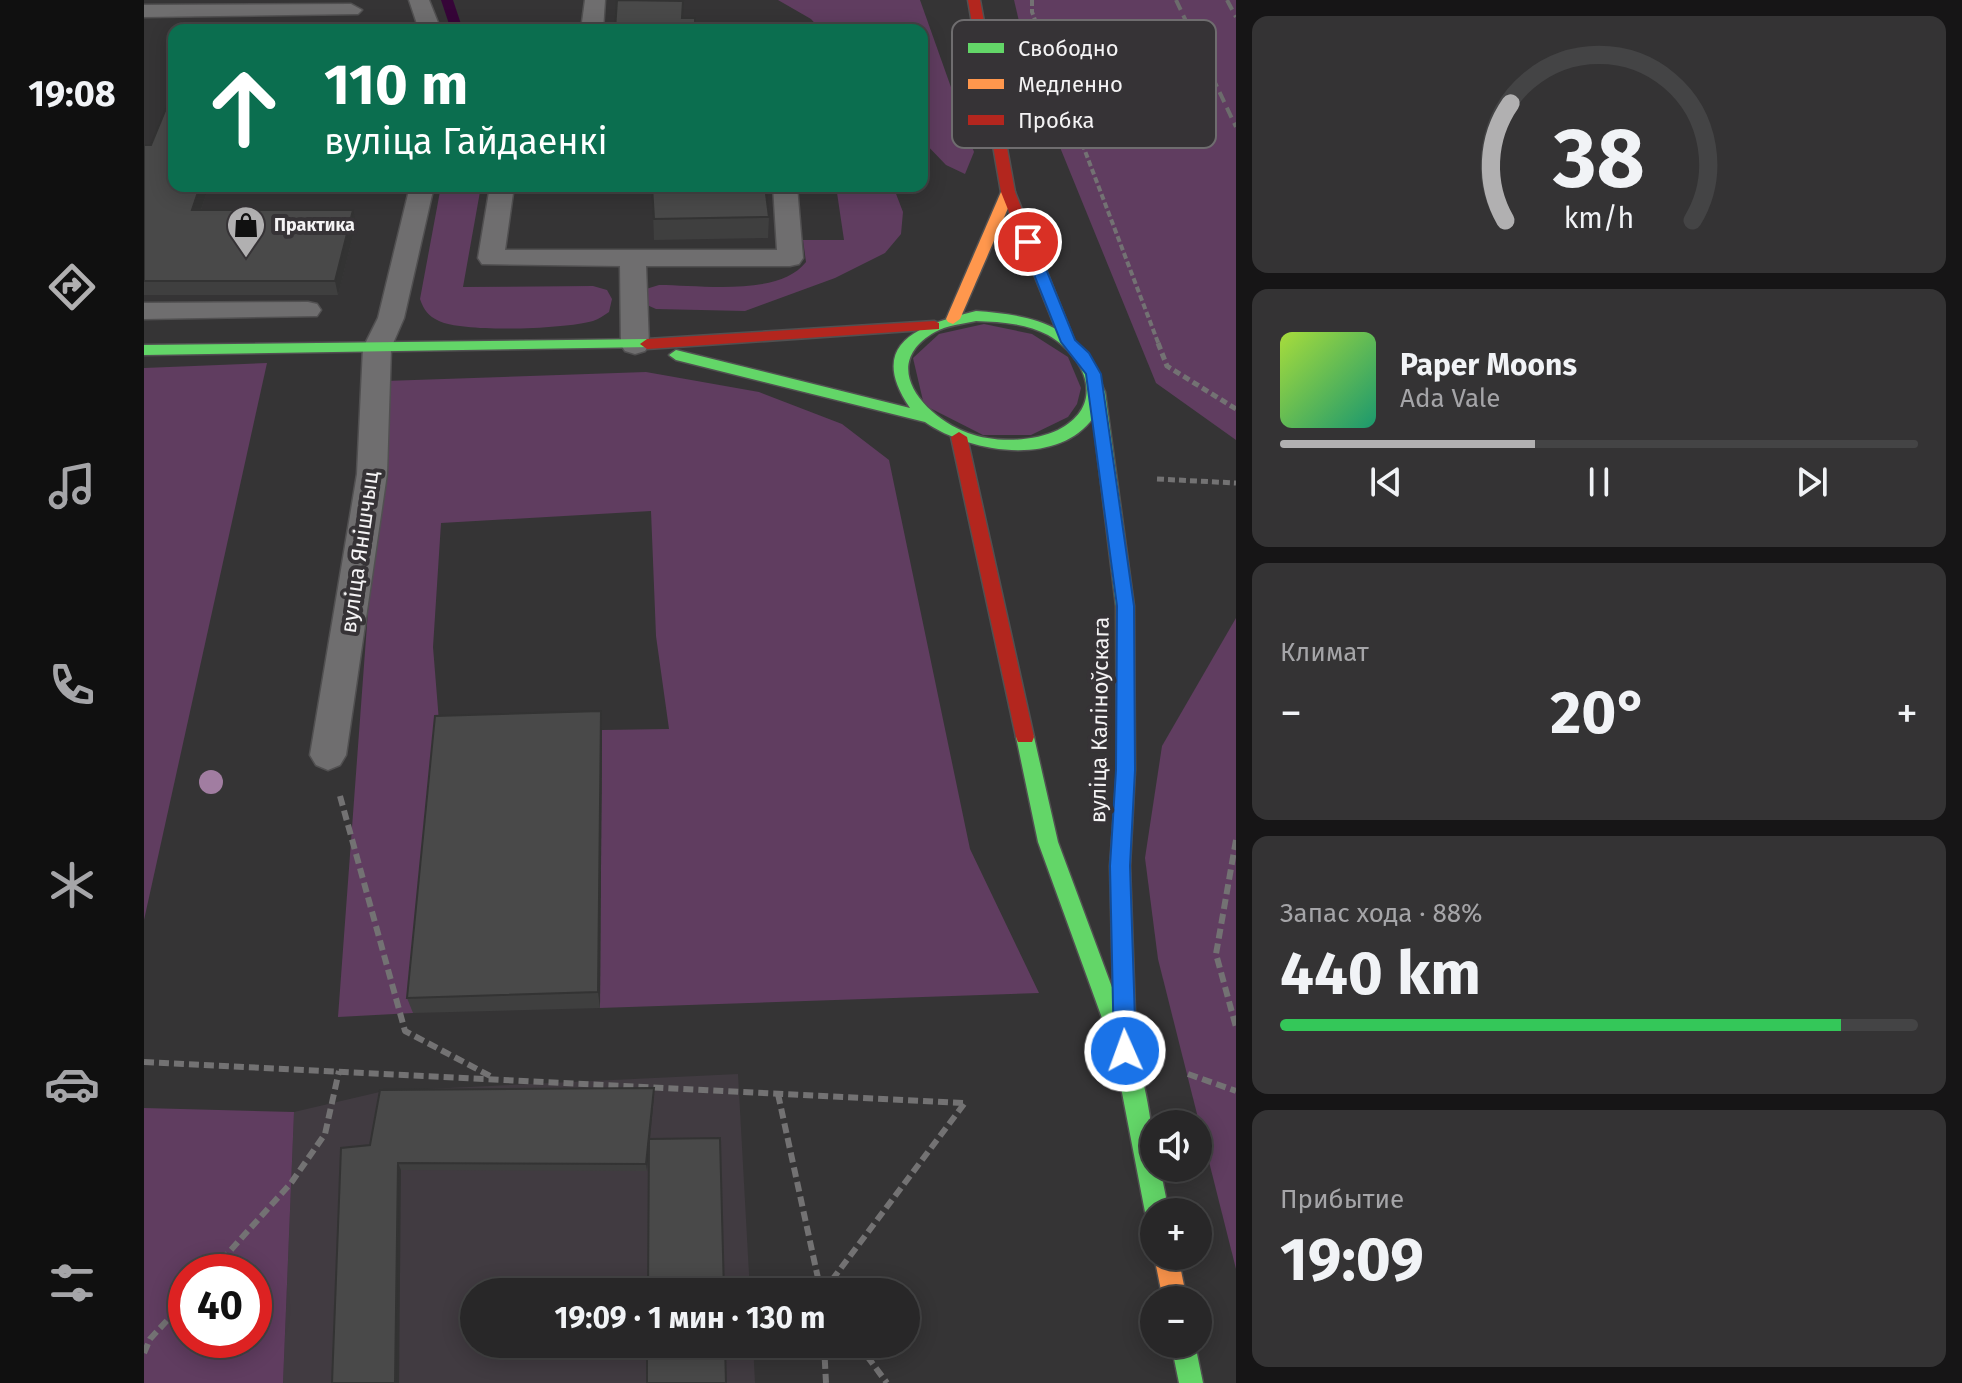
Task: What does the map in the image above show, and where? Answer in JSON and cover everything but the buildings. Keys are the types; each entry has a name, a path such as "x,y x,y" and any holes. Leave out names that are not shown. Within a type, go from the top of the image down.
{"street":[{"path":"974,0 978,20"},
{"path":"1000,148 1008,192 1068,342"},
{"path":"953,319 1008,192"},
{"name":"вуліца Каліноўскага","path":"1097,392 1092,409 1080,424 1061,436 1037,443 985,443 959,437 925,417 905,396 899,379 899,363 911,342 934,326 953,319 1000,316 1023,321 1068,342 1084,357 1094,374 1097,392 1125,606 1126,770 1120,866 1125,1051"},
{"path":"144,350 635,345 934,326"},
{"path":"635,345 925,417"},
{"name":"вуліца Каліноўскага","path":"959,437 1048,842 1125,1051 1154,1198"},
{"path":"1186,1358 1191,1383"}],"lane":[{"path":"419,0 428,24"},
{"path":"593,24 595,0"},
{"path":"144,11 351,10"},
{"path":"377,348 391,318 421,192"},
{"path":"501,192 491,258 790,258 785,192"},
{"path":"633,258 635,345"},
{"path":"144,311 308,310"},
{"name":"вуліца Янішчыц","path":"328,755 372,474 377,348"}],"path":[{"path":"1032,0 1035,20"},
{"path":"1084,148 1167,366 1236,409"},
{"path":"1107,475 1236,483"},
{"path":"328,755 405,1031 497,1079"},
{"path":"1236,840 1216,954 1236,1027"},
{"path":"144,1062 964,1103 833,1278"},
{"path":"227,1254 291,1183 325,1134 339,1071"},
{"path":"778,1094 819,1278"},
{"path":"144,1353 150,1339 168,1320"},
{"path":"825,1358 826,1383"},
{"path":"868,1358 887,1383"}],"shaded area":[{"path":"778,0 920,0 952,90 952,148 973,148 974,152 965,174 946,165 928,146 928,24 816,24"},
{"path":"1014,0 1236,0 1236,440 1156,383 1060,148 1216,148 1216,20 1019,20"},
{"path":"440,192 480,192 463,287 593,286 607,290 612,299 609,312 595,320 515,328 452,325 432,317 420,299"},
{"path":"837,192 895,192 903,212 901,234 885,253 835,278 745,311 656,309 647,305 646,289 659,285 738,287 777,280 794,273 806,262 803,240 844,240"},
{"path":"984,324 1032,334 1068,357 1081,388 1077,404 1068,417 1031,435 983,435 924,405 913,358 939,334"},
{"path":"267,363 144,920 144,368"},
{"path":"646,372 759,392 842,424 889,460 970,849 1039,993 599,1008 602,730 669,729 656,636 651,511 441,523 433,647 440,734 413,1013 338,1017 385,381"},
{"path":"1236,618 1236,1269 1212,1174 1212,1110 1196,1110 1158,959 1145,858 1162,746"},
{"path":"738,1074 749,1278 460,1278 460,1358 754,1358 755,1383 283,1383 294,1112 384,1091"},
{"path":"144,1108 294,1112 283,1383 144,1383"}],"waterway":[{"path":"447,0 455,24"}],"railway":[{"path":"1176,0 1185,20"},
{"path":"1227,0 1236,17"},
{"path":"1216,85 1236,127"}],"traffic: fast":[{"path":"976,316 1006,318 1035,325 1053,332 1079,353 1094,380 1095,395 1082,421 1067,432 1043,441 990,443 965,438 947,430 916,405 900,374 901,358 911,343 929,329 976,316"},
{"path":"144,350 647,344"},
{"path":"676,355 925,417"},
{"path":"1097,392 1125,606 1126,770 1120,866 1124,1013"},
{"path":"1025,737 1048,842 1125,1051 1154,1198"},
{"path":"1186,1358 1191,1383"}],"traffic: slow":[{"path":"953,319 1008,192"},
{"path":"1169,1270 1172,1286"}],"traffic: jam":[{"path":"974,0 978,20"},
{"path":"1000,148 1008,192 1068,342"},
{"path":"647,344 934,326"},
{"path":"959,437 1025,737"}],"place":[{"name":"Практика","path":"246,259"}],"route":[{"path":"1028,242 1068,342 1084,357 1094,374 1125,606 1126,770 1120,866 1125,1051"}]}
